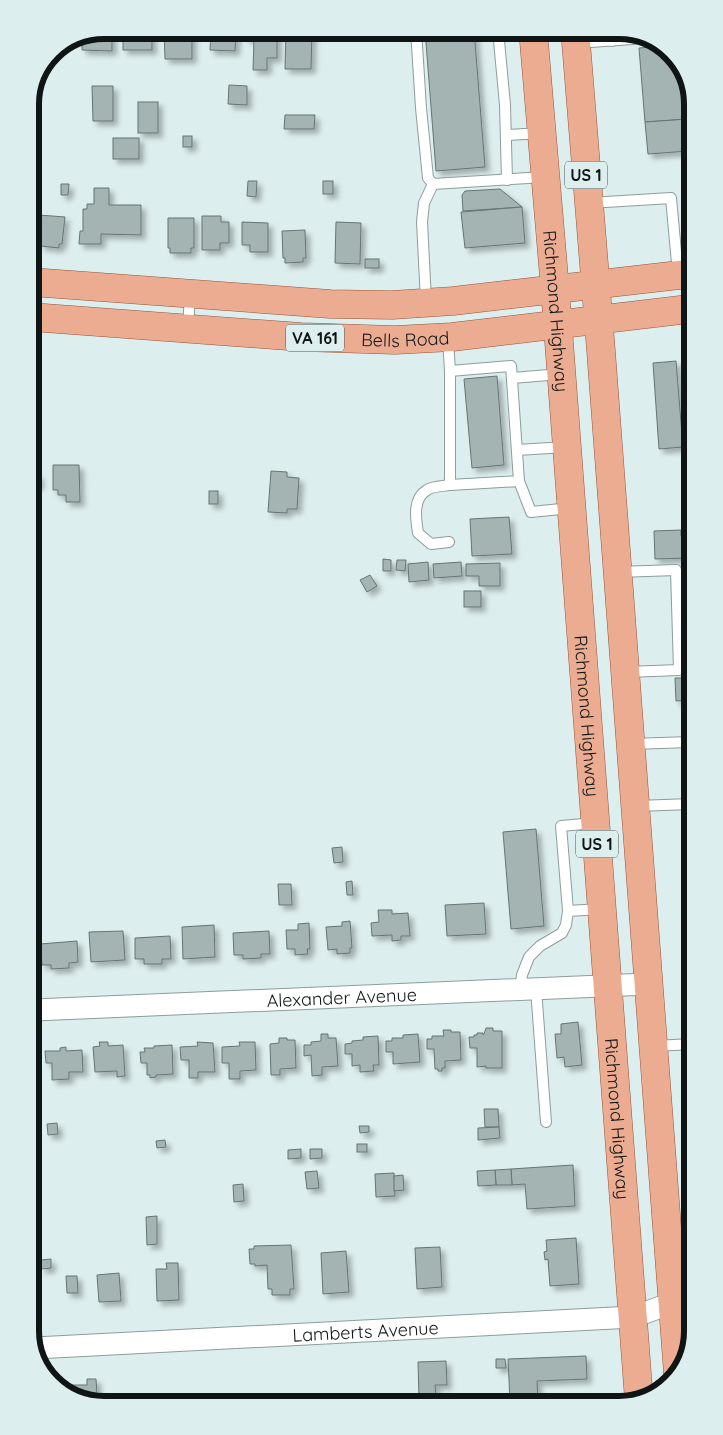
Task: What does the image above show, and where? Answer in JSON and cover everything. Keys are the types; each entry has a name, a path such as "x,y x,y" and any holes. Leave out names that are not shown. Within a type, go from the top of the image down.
{"main road":[{"name":"Richmond Highway","path":"534,39 562,374 639,1393"},
{"name":"US 1","path":"575,39 648,984 683,1302 679,1357"},
{"name":"Bells Road","path":"39,283 330,304 392,305 595,285 683,274"},
{"name":"Bells Road","path":"39,318 364,340 448,338 684,309"}],"street":[{"name":"Alexander Avenue","path":"39,1010 648,984"},
{"name":"Lamberts Avenue","path":"41,1348 633,1317 683,1302"}],"lane":[{"path":"417,39 428,178 433,184"},
{"path":"499,39 505,105 507,180"},
{"path":"506,135 542,132"},
{"path":"433,184 545,176"},
{"path":"426,303 422,222 424,203 433,184"},
{"path":"589,203 671,198 683,274"},
{"path":"188,329 190,295"},
{"path":"448,338 450,371 450,485"},
{"path":"450,371 511,366 519,481 531,512 572,508"},
{"path":"512,378 562,374"},
{"path":"517,450 567,447"},
{"path":"449,542 431,544 418,533 416,521 417,501 427,489 450,485 519,481"},
{"path":"617,572 676,570 679,670 625,672"},
{"path":"630,744 684,742"},
{"path":"635,806 684,804"},
{"path":"546,1122 528,989 522,975 529,957 540,946 562,933 566,925 568,911 561,826 596,823"},
{"path":"568,911 602,909"},
{"path":"654,1046 684,1044"}],"building":[{"path":"112,39 112,51 82,50 83,42"},
{"path":"123,39 152,39 152,50 123,50"},
{"path":"164,39 192,39 192,59 165,59"},
{"path":"211,39 236,39 235,51 210,50"},
{"path":"254,39 277,39 277,58 267,58 267,70 253,70"},
{"path":"286,39 312,39 311,69 285,69"},
{"path":"426,39 475,39 485,167 436,171"},
{"path":"651,47 662,55 676,71 683,91 684,119 645,122 639,48"},
{"path":"229,85 247,86 247,105 228,104"},
{"path":"92,86 113,86 113,121 93,121"},
{"path":"138,102 158,102 158,133 138,133"},
{"path":"285,115 315,115 314,129 284,129"},
{"path":"684,119 684,151 648,154 645,122"},
{"path":"183,136 192,136 192,147 183,147"},
{"path":"113,138 139,138 139,159 113,159"},
{"path":"248,181 257,181 256,197 247,196"},
{"path":"323,181 333,181 333,194 323,194"},
{"path":"61,184 69,184 68,195 61,195"},
{"path":"94,188 109,188 109,205 141,205 141,235 101,234 101,244 79,244 80,231 83,231 83,209 87,209 87,204 94,204"},
{"path":"500,189 522,207 463,211 462,195 465,191"},
{"path":"522,207 525,243 465,248 461,212"},
{"path":"39,215 65,217 62,244 59,244 59,248 41,246 41,242 39,242"},
{"path":"202,216 221,216 221,222 229,222 229,243 220,243 220,250 202,250"},
{"path":"168,218 194,218 194,248 191,248 191,253 170,253 170,248 168,248"},
{"path":"242,222 268,223 268,252 250,252 250,245 242,245"},
{"path":"336,222 361,223 360,264 335,263"},
{"path":"305,230 306,258 303,258 303,262 285,263 285,258 283,258 282,231"},
{"path":"365,259 379,259 379,268 365,268"},
{"path":"676,361 683,447 659,449 653,363"},
{"path":"497,376 504,465 472,468 464,379"},
{"path":"53,465 79,465 80,502 66,502 66,495 58,495 58,490 53,490"},
{"path":"271,471 287,472 287,477 299,478 297,509 287,509 287,513 268,512"},
{"path":"209,491 218,491 218,504 209,504"},
{"path":"509,517 512,554 472,556 470,519"},
{"path":"681,530 681,536 684,536 684,558 655,559 654,531"},
{"path":"383,559 391,560 391,571 383,571"},
{"path":"397,560 406,560 405,571 396,570"},
{"path":"428,562 429,580 409,582 408,564"},
{"path":"461,562 462,576 434,578 433,564"},
{"path":"500,563 500,586 479,586 479,576 466,576 466,564"},
{"path":"370,575 377,586 367,592 360,580"},
{"path":"464,591 481,591 481,607 464,607"},
{"path":"675,678 684,678 684,700 676,701"},
{"path":"536,829 544,926 511,929 503,832"},
{"path":"342,847 343,862 334,863 332,848"},
{"path":"352,881 353,895 347,895 346,882"},
{"path":"278,884 291,884 292,905 279,905"},
{"path":"484,903 486,934 447,936 445,905"},
{"path":"378,910 392,910 392,914 408,913 410,936 401,936 401,940 392,941 392,935 372,936 371,923 379,922"},
{"path":"350,921 352,948 350,948 350,953 337,954 337,949 328,950 326,927 342,926 342,922"},
{"path":"309,923 310,949 307,949 308,954 295,955 295,949 287,949 286,930 298,930 298,924"},
{"path":"214,925 215,957 183,959 182,927"},
{"path":"123,931 125,960 91,962 89,932"},
{"path":"269,931 270,954 261,954 261,958 243,959 243,955 234,955 233,933"},
{"path":"170,936 171,959 162,959 162,964 144,964 144,959 135,959 135,938"},
{"path":"77,941 78,962 69,963 69,968 51,969 51,965 42,965 40,944"},
{"path":"578,1022 582,1065 565,1067 564,1057 557,1058 555,1034 561,1034 561,1024"},
{"path":"486,1028 493,1028 493,1031 502,1031 502,1068 477,1067 477,1048 470,1048 469,1037 474,1037 477,1033 483,1033 483,1035"},
{"path":"443,1030 460,1032 461,1060 445,1061 445,1068 442,1068 442,1071 438,1071 438,1069 435,1069 434,1049 427,1049 427,1039 432,1039 432,1036 444,1036"},
{"path":"321,1034 328,1034 328,1038 336,1038 338,1066 322,1067 322,1075 312,1076 311,1055 304,1056 304,1045 311,1045 311,1042 321,1041"},
{"path":"418,1034 420,1062 393,1064 393,1052 386,1052 386,1041 392,1041 392,1038 403,1038 403,1035"},
{"path":"378,1036 379,1065 373,1065 374,1071 360,1072 360,1065 352,1066 352,1054 345,1054 345,1044 363,1040 363,1037"},
{"path":"279,1038 295,1040 296,1068 280,1069 280,1075 271,1075 270,1044 279,1043"},
{"path":"99,1042 108,1042 108,1046 123,1045 125,1076 117,1077 117,1071 95,1072 93,1047 100,1046"},
{"path":"197,1042 213,1043 215,1072 198,1072 198,1078 189,1078 189,1060 181,1060 180,1047 198,1046"},
{"path":"239,1042 255,1042 256,1070 240,1071 240,1079 229,1079 229,1063 222,1063 222,1047 240,1046"},
{"path":"172,1045 173,1074 156,1075 156,1077 150,1078 150,1075 147,1075 147,1063 141,1063 140,1052 145,1052 144,1048"},
{"path":"66,1047 66,1051 82,1050 83,1072 69,1072 69,1079 52,1080 52,1063 46,1063 45,1051 60,1051 60,1048"},
{"path":"484,1109 498,1109 499,1127 485,1127"},
{"path":"57,1123 58,1134 48,1135 47,1124"},
{"path":"359,1126 369,1126 369,1132 360,1133"},
{"path":"499,1127 500,1138 478,1140 478,1128"},
{"path":"165,1140 166,1147 157,1148 156,1141"},
{"path":"357,1144 367,1144 367,1152 357,1152"},
{"path":"301,1149 301,1158 288,1159 288,1150"},
{"path":"310,1149 322,1149 322,1158 310,1159"},
{"path":"573,1165 575,1206 527,1209 525,1184 512,1185 511,1169"},
{"path":"511,1169 512,1185 496,1185 495,1170"},
{"path":"495,1170 496,1185 478,1186 477,1171"},
{"path":"317,1171 319,1188 307,1189 305,1172"},
{"path":"394,1173 395,1196 376,1197 375,1174"},
{"path":"403,1175 404,1190 394,1191 394,1176"},
{"path":"243,1184 244,1201 234,1202 233,1185"},
{"path":"157,1216 157,1244 147,1245 146,1217"},
{"path":"576,1238 579,1284 550,1286 548,1259 545,1260 544,1252 547,1251 546,1240"},
{"path":"291,1245 294,1289 290,1289 290,1295 272,1295 272,1289 268,1289 267,1265 255,1266 255,1264 250,1264 249,1249 254,1249 254,1246"},
{"path":"440,1247 442,1287 417,1289 415,1248"},
{"path":"346,1251 349,1292 323,1294 321,1253"},
{"path":"51,1259 51,1268 41,1269 41,1260"},
{"path":"166,1263 178,1263 179,1300 157,1301 156,1269 167,1269"},
{"path":"119,1273 121,1301 99,1302 97,1275"},
{"path":"66,1276 77,1276 78,1293 67,1293"},
{"path":"586,1356 587,1379 537,1381 538,1396 510,1396 508,1359"},
{"path":"496,1359 505,1359 506,1368 496,1368"},
{"path":"446,1361 447,1385 435,1385 436,1396 419,1396 418,1362"},
{"path":"87,1379 96,1379 97,1395 99,1394 99,1396 72,1389 72,1385 87,1385"}]}
